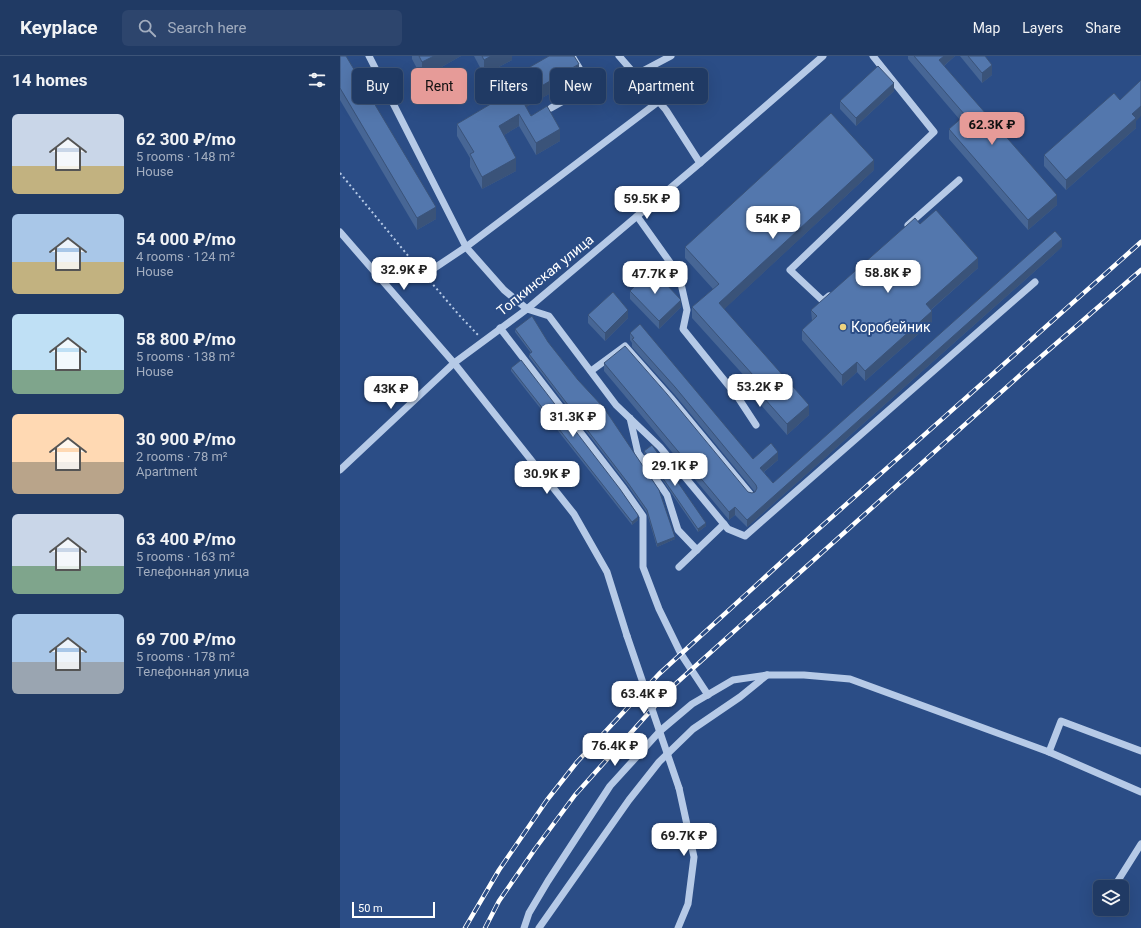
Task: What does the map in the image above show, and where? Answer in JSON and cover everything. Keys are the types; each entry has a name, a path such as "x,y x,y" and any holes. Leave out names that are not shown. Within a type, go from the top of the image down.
{"street":[{"path":"551,108 590,86 572,56"},
{"path":"619,56 629,68"},
{"path":"648,68 671,56"},
{"name":"Топкинская улица","path":"340,470 454,363 483,340 527,309 700,163 823,56"},
{"path":"835,290 823,301 790,270 934,132 873,56"},
{"path":"372,57 466,247 504,290 527,309 550,316 616,405 660,447 728,529 745,536 1035,282"},
{"path":"424,275 466,247 655,104"},
{"path":"660,104 666,110 700,163"},
{"path":"900,232 959,180"},
{"path":"637,216 680,275 687,310 683,329 737,396 756,425"},
{"path":"340,232 454,363 574,514 607,572 627,636 679,788 694,857 688,904 678,928"},
{"path":"500,328 643,516 643,567 659,609 681,654 708,694"},
{"path":"591,371 626,346 752,496"},
{"path":"630,418 638,453 667,495 678,530 697,550"},
{"path":"679,567 724,524"},
{"path":"539,928 629,800 659,762 693,729 740,697 767,675"},
{"path":"524,928 529,913 548,881 610,786 660,731 692,704 733,680 767,675 804,675 850,680 1049,752 1141,792"},
{"path":"1049,752 1061,722 1141,751"},
{"path":"1118,880 1141,844"}],"path":[{"path":"340,172 424,275 483,340"}],"building":[{"path":"340,56 346,56 353,68 352,104 375,104 436,207 417,218 340,88"},
{"path":"419,56 434,56 422,62"},
{"path":"482,56 491,56 484,60"},
{"path":"549,56 574,56 579,64 572,68 550,68 550,81 542,86 542,68 528,68"},
{"path":"914,56 944,56 939,60 1057,195 1028,220 949,129 965,115"},
{"path":"968,56 985,56 992,65 982,73"},
{"path":"878,66 894,83 856,118 840,101"},
{"path":"1141,80 1141,106 1132,114 1136,118 1066,180 1044,155 1114,93 1120,100"},
{"path":"491,104 524,104 531,116 547,106 560,129 536,143 519,114 499,126 516,158 482,177 470,154 474,152 457,124"},
{"path":"831,113 874,160 719,303 809,405 787,424 748,380 753,375 692,307 719,284 685,247"},
{"path":"936,210 978,258 926,304 932,311 865,371 857,362 842,375 802,330 817,316 811,310 915,218 920,224"},
{"path":"1055,231 1062,239 747,520 735,507 729,512 604,363 625,346 748,492 752,493 755,492 757,488 756,485 675,387 632,339 634,338 630,333 640,324 753,459 771,443 778,452 760,468 773,483"},
{"path":"652,269 681,300 659,321 630,291"},
{"path":"613,292 628,310 605,333 588,315"},
{"path":"532,316 548,342 578,380 604,408 659,490 675,537 657,544 647,510 529,354 532,352 515,329"},
{"path":"521,360 620,489 638,515 638,517 632,522 511,368"},
{"path":"652,445 706,523 698,529 644,451"}],"railway":[{"path":"465,928 499,870 547,800 577,762 659,674 787,557 1141,242"},
{"path":"485,928 499,901 575,795 672,687 1028,368 1141,270"}],"place":[{"name":"Коробейник","path":"843,327"}]}
